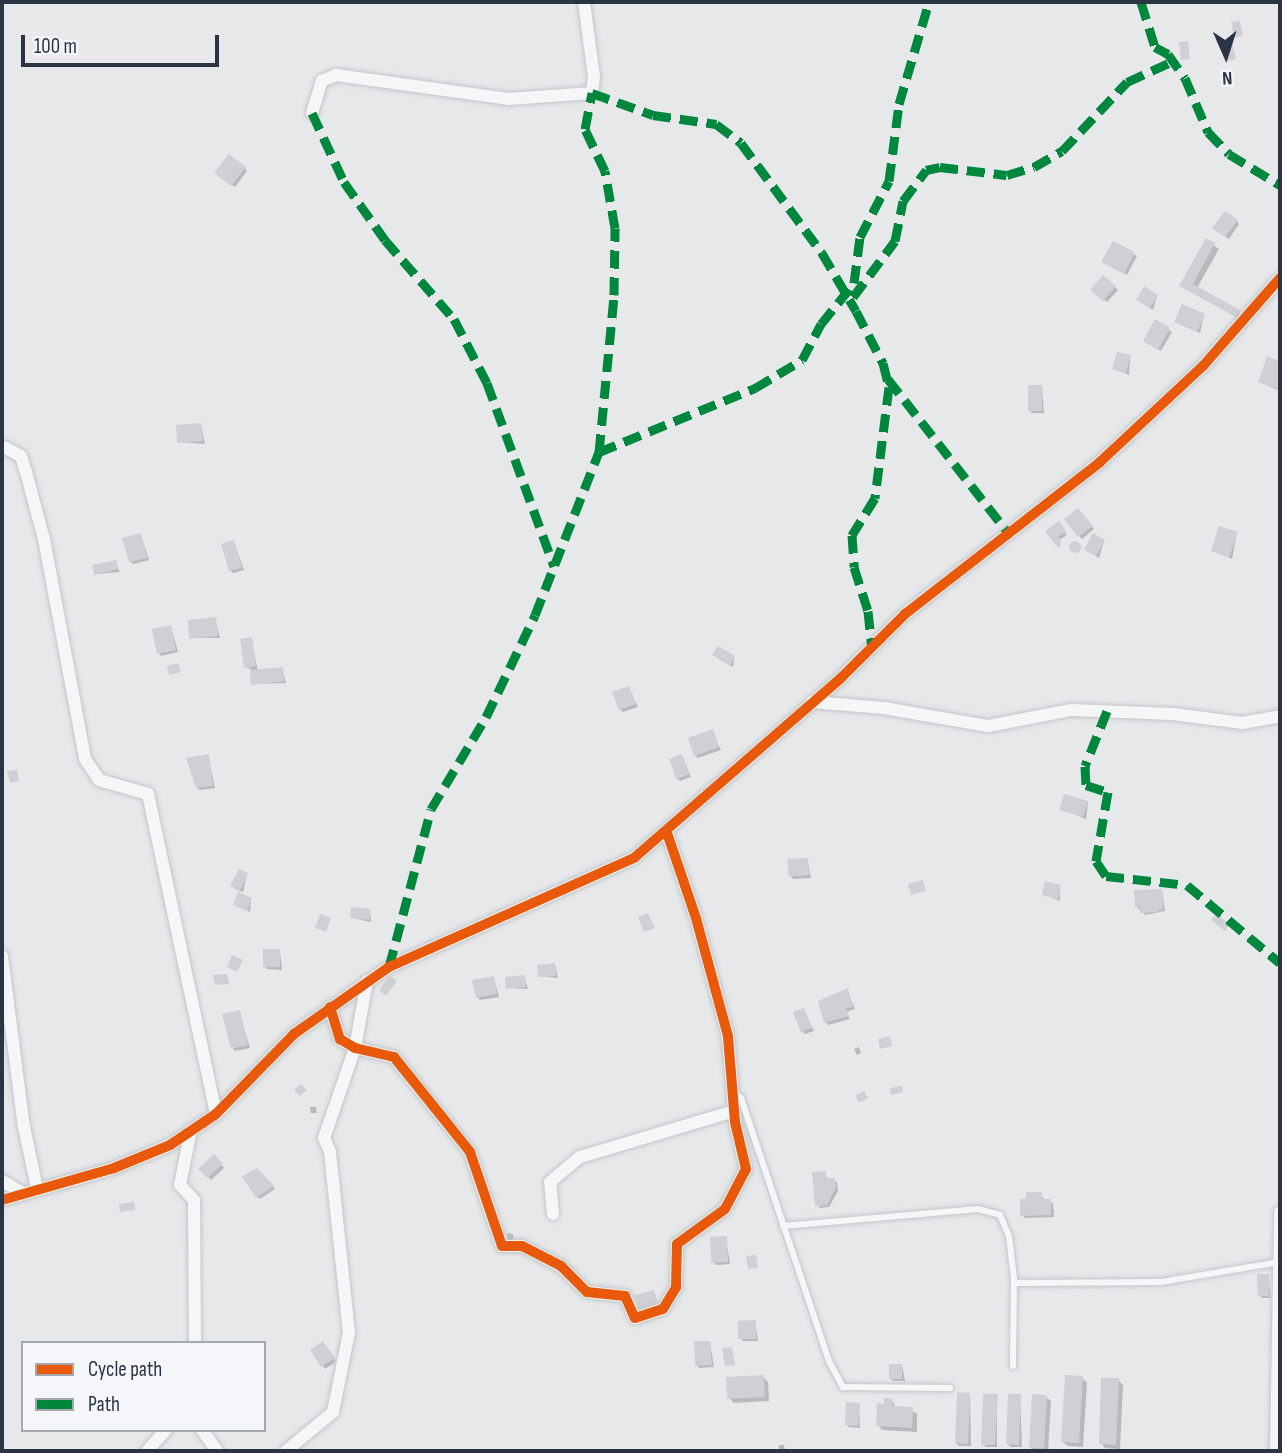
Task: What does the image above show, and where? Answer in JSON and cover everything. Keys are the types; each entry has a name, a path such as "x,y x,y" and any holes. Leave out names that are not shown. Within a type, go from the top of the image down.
{"street":[{"path":"312,113 322,81 336,75 508,99 592,93 594,77 584,2"},
{"path":"2,1200 21,1192 114,1168 170,1145 216,1114 294,1034 406,956 589,880 634,858 667,832 695,802 812,702 905,614 1100,462 1203,366 1280,278"},
{"path":"2,446 21,456 44,539 85,759 99,780 148,794 216,1114"},
{"path":"812,702 884,708 988,726 1071,710 1173,714 1242,723 1280,716"},
{"path":"330,1007 340,1039 355,1048 394,1057 470,1152 502,1246 522,1246 561,1266 587,1292 625,1296 635,1318 663,1309 676,1287 677,1244 715,1218 739,1188 746,1169 734,1111 728,1036 667,832"},
{"path":"2,956 24,1127 37,1188"},
{"path":"286,1451 333,1412 349,1333 332,1165 324,1138 355,1048 367,981"},
{"path":"554,1214 551,1181 580,1157 734,1111"},
{"path":"191,1130 180,1185 194,1200 195,1341"},
{"path":"2,1181 21,1192"},
{"path":"1276,1451 1280,1212"},
{"path":"147,1451 164,1432"},
{"path":"203,1432 217,1451"}],"lane":[{"path":"733,1091 741,1098 829,1361 843,1387 950,1388"},
{"path":"783,1226 978,1209 1000,1215 1009,1236 1014,1283 1013,1366"},
{"path":"1014,1283 1161,1282 1279,1262"}],"building":[{"path":"1240,21 1243,36 1234,38 1231,22"},
{"path":"1188,41 1190,59 1181,60 1179,42"},
{"path":"1232,43 1236,59 1228,61 1224,46"},
{"path":"229,154 246,167 231,186 214,173"},
{"path":"1225,211 1238,220 1225,237 1212,228"},
{"path":"1206,238 1215,243 1193,284 1240,310 1236,317 1179,286"},
{"path":"1113,241 1135,252 1124,274 1101,262"},
{"path":"1103,275 1116,286 1103,301 1090,290"},
{"path":"1144,286 1158,295 1150,308 1136,300"},
{"path":"1182,304 1205,314 1197,332 1174,322"},
{"path":"1155,319 1170,328 1158,350 1143,341"},
{"path":"1117,352 1131,355 1126,373 1112,369"},
{"path":"1267,356 1280,361 1279,389 1258,382"},
{"path":"1028,385 1042,385 1042,411 1028,411"},
{"path":"201,423 203,441 177,443 176,425"},
{"path":"1078,508 1093,526 1078,537 1064,519"},
{"path":"1059,521 1066,531 1058,537 1062,542 1056,546 1045,531"},
{"path":"1219,526 1238,532 1229,557 1211,551"},
{"path":"141,533 147,558 129,562 122,538"},
{"path":"1093,533 1105,540 1096,556 1084,550"},
{"path":"234,540 242,568 229,571 221,544"},
{"path":"1075,541 1081,547 1075,553 1069,547"},
{"path":"116,560 118,569 94,575 92,565"},
{"path":"216,617 218,636 189,639 188,620"},
{"path":"171,625 176,650 157,654 152,629"},
{"path":"252,637 256,666 244,668 240,639"},
{"path":"718,646 735,656 730,665 712,655"},
{"path":"178,663 181,672 169,675 167,666"},
{"path":"283,667 284,681 251,685 250,670"},
{"path":"629,686 636,704 619,710 612,692"},
{"path":"713,729 719,747 694,756 688,738"},
{"path":"209,754 213,786 196,788 186,758"},
{"path":"682,754 690,774 676,779 669,759"},
{"path":"17,770 19,781 10,783 7,771"},
{"path":"1064,794 1088,801 1083,817 1059,810"},
{"path":"808,858 809,875 789,877 787,859"},
{"path":"239,869 248,873 240,891 230,886"},
{"path":"923,880 926,891 911,895 908,884"},
{"path":"1045,881 1061,885 1058,899 1042,895"},
{"path":"1162,889 1163,908 1157,912 1140,913 1140,907 1135,907 1134,890"},
{"path":"238,892 252,898 247,911 233,905"},
{"path":"351,907 371,909 369,920 350,918"},
{"path":"648,913 655,928 644,932 638,917"},
{"path":"320,914 331,918 326,932 315,928"},
{"path":"1216,914 1230,924 1225,931 1211,920"},
{"path":"263,949 280,949 280,967 263,967"},
{"path":"232,955 243,960 237,972 227,967"},
{"path":"555,963 556,976 538,977 537,965"},
{"path":"227,974 229,984 215,985 213,975"},
{"path":"525,975 526,987 506,989 505,977"},
{"path":"390,976 397,981 386,996 379,990"},
{"path":"494,976 497,994 476,998 472,980"},
{"path":"848,988 853,1007 845,1009 849,1016 824,1023 818,1001"},
{"path":"804,1008 812,1028 801,1032 793,1012"},
{"path":"240,1010 248,1045 231,1049 222,1014"},
{"path":"890,1036 892,1046 880,1049 878,1039"},
{"path":"301,1084 307,1090 300,1096 294,1090"},
{"path":"902,1086 903,1092 891,1095 890,1088"},
{"path":"864,1091 868,1098 859,1103 855,1096"},
{"path":"214,1154 223,1164 207,1178 198,1169"},
{"path":"257,1168 274,1186 256,1198 242,1177"},
{"path":"826,1171 826,1178 835,1178 836,1187 827,1205 815,1206 812,1172"},
{"path":"1026,1192 1042,1192 1042,1199 1051,1199 1051,1215 1020,1216 1020,1199 1026,1198"},
{"path":"134,1202 135,1210 120,1212 119,1204"},
{"path":"727,1236 728,1262 711,1263 710,1237"},
{"path":"756,1255 758,1268 748,1269 746,1256"},
{"path":"1257,1274 1269,1274 1269,1296 1258,1296"},
{"path":"654,1290 659,1306 639,1311 635,1295"},
{"path":"756,1320 756,1339 738,1339 738,1321"},
{"path":"323,1341 335,1358 321,1367 310,1350"},
{"path":"694,1341 710,1341 712,1365 695,1366"},
{"path":"732,1347 735,1365 725,1366 722,1348"},
{"path":"889,1364 902,1364 902,1379 889,1379"},
{"path":"764,1375 765,1397 727,1399 726,1377"},
{"path":"1065,1375 1083,1376 1079,1443 1061,1442"},
{"path":"1101,1378 1119,1378 1116,1445 1099,1444"},
{"path":"957,1392 970,1393 968,1444 955,1443"},
{"path":"983,1394 998,1394 995,1445 981,1445"},
{"path":"1008,1394 1021,1394 1019,1445 1006,1444"},
{"path":"1032,1394 1047,1395 1044,1449 1029,1448"},
{"path":"884,1398 893,1399 892,1406 913,1407 912,1428 876,1426 877,1403 884,1404"},
{"path":"846,1402 860,1403 858,1426 845,1425"}],"marked path":[{"path":"599,452 755,388 802,360 821,324 854,283 860,237 889,181 899,104 929,2"},
{"path":"1141,2 1155,47 1168,54 1185,78 1208,132 1229,154 1280,185"},
{"path":"853,297 895,241 903,201 926,170 940,167 1007,175 1034,167 1062,151 1127,82 1173,61"},
{"path":"389,967 431,809 486,717 535,615 599,452 614,295 615,228 605,171 585,129 592,93 653,115 716,124 741,143 822,253 883,363 889,387 875,498 852,535 854,567 868,611 872,647"},
{"path":"312,113 344,182 385,240 454,319 487,383 554,566"},
{"path":"888,379 1010,535"},
{"path":"1107,711 1085,766 1086,785 1108,792 1096,861 1106,876 1187,885 1280,963"}],"cycle path":[{"path":"2,1200 114,1168 170,1145 216,1114 294,1034 389,967 634,858 840,679 905,614 1100,462 1203,366 1280,278"},
{"path":"330,1007 340,1039 355,1048 394,1057 470,1152 502,1246 522,1246 561,1266 587,1292 625,1296 635,1318 663,1309 676,1287 677,1244 725,1209 746,1169 735,1122 728,1036 696,918 667,833"}]}
